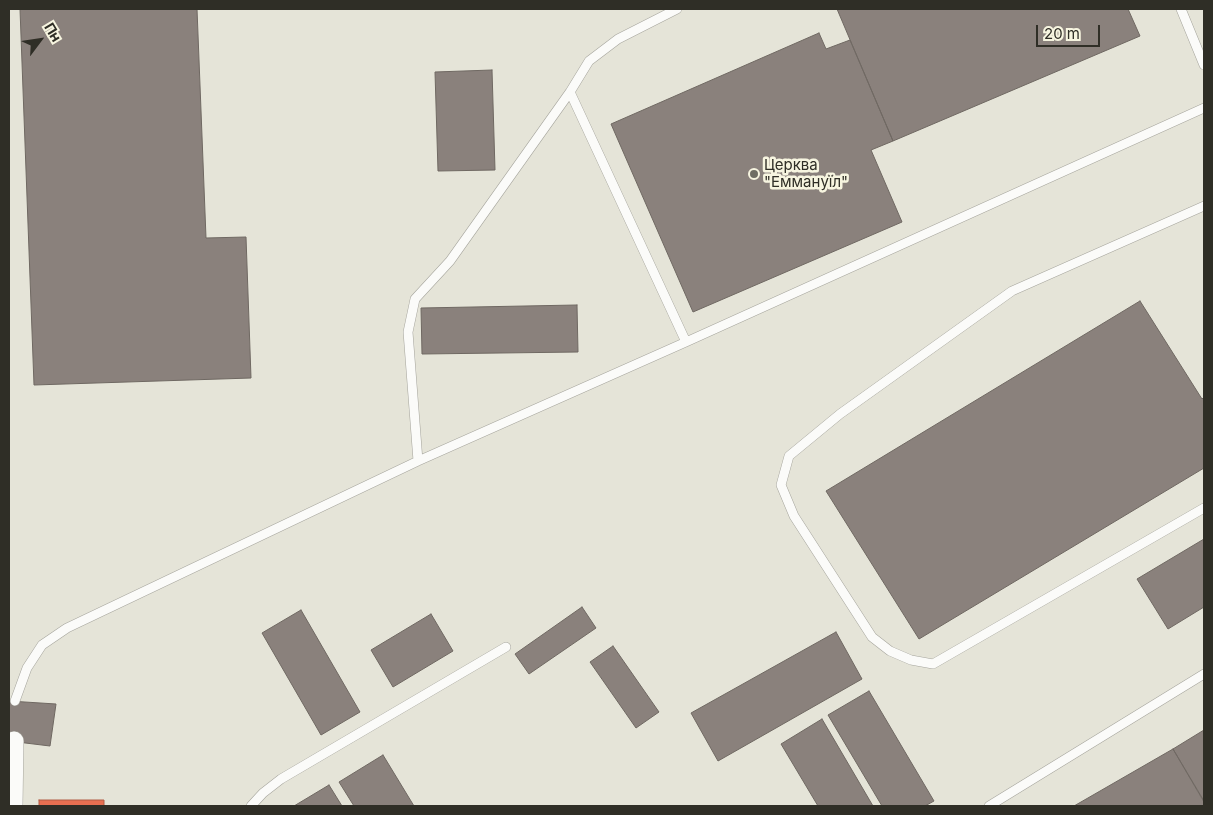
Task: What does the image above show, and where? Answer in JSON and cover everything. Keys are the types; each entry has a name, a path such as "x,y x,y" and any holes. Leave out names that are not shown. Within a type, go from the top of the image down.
{"street":[{"path":"13,806 14,741"}],"lane":[{"path":"418,461 408,332 416,299 450,261 570,92 589,61 618,39 677,9"},
{"path":"1181,9 1204,65"},
{"path":"570,92 686,342"},
{"path":"16,701 27,668 42,645 67,628 418,461 1204,108"},
{"path":"1204,206 1012,291 840,414 789,456 781,485 794,516 872,637 890,651 911,660 933,664 1204,508"},
{"path":"250,806 281,779 506,648"},
{"path":"989,806 1204,674"}],"building: Торгівля":[{"path":"39,800 104,800 104,806 39,806"}],"building: Промзона":[{"path":"20,9 197,9 206,238 246,237 251,378 34,385"},
{"path":"837,9 1128,9 1140,36 893,141"},
{"path":"819,33 826,49 850,40 893,141 871,150 902,222 693,312 611,124"},
{"path":"492,70 495,170 438,171 435,72"},
{"path":"1140,301 1202,399 1204,397 1204,468 919,639 826,491"},
{"path":"577,305 578,352 422,354 421,308"},
{"path":"1204,539 1204,607 1168,629 1137,579"},
{"path":"582,607 596,628 529,674 515,654"},
{"path":"301,610 360,712 321,735 262,633"},
{"path":"431,614 453,651 393,687 371,650"},
{"path":"836,632 862,679 718,761 691,713"},
{"path":"613,646 659,712 636,728 590,662"},
{"path":"869,691 934,801 925,806 882,806 828,715"},
{"path":"9,701 56,704 50,746 9,741"},
{"path":"822,719 873,806 818,806 781,744"},
{"path":"1204,730 1204,801 1173,749"},
{"path":"1173,749 1204,802 1204,806 1074,806"},
{"path":"383,755 414,806 354,806 339,782"},
{"path":"329,785 342,806 294,806"}],"place":[{"name":"Церква \"Еммануїл\"","path":"754,174"}]}
